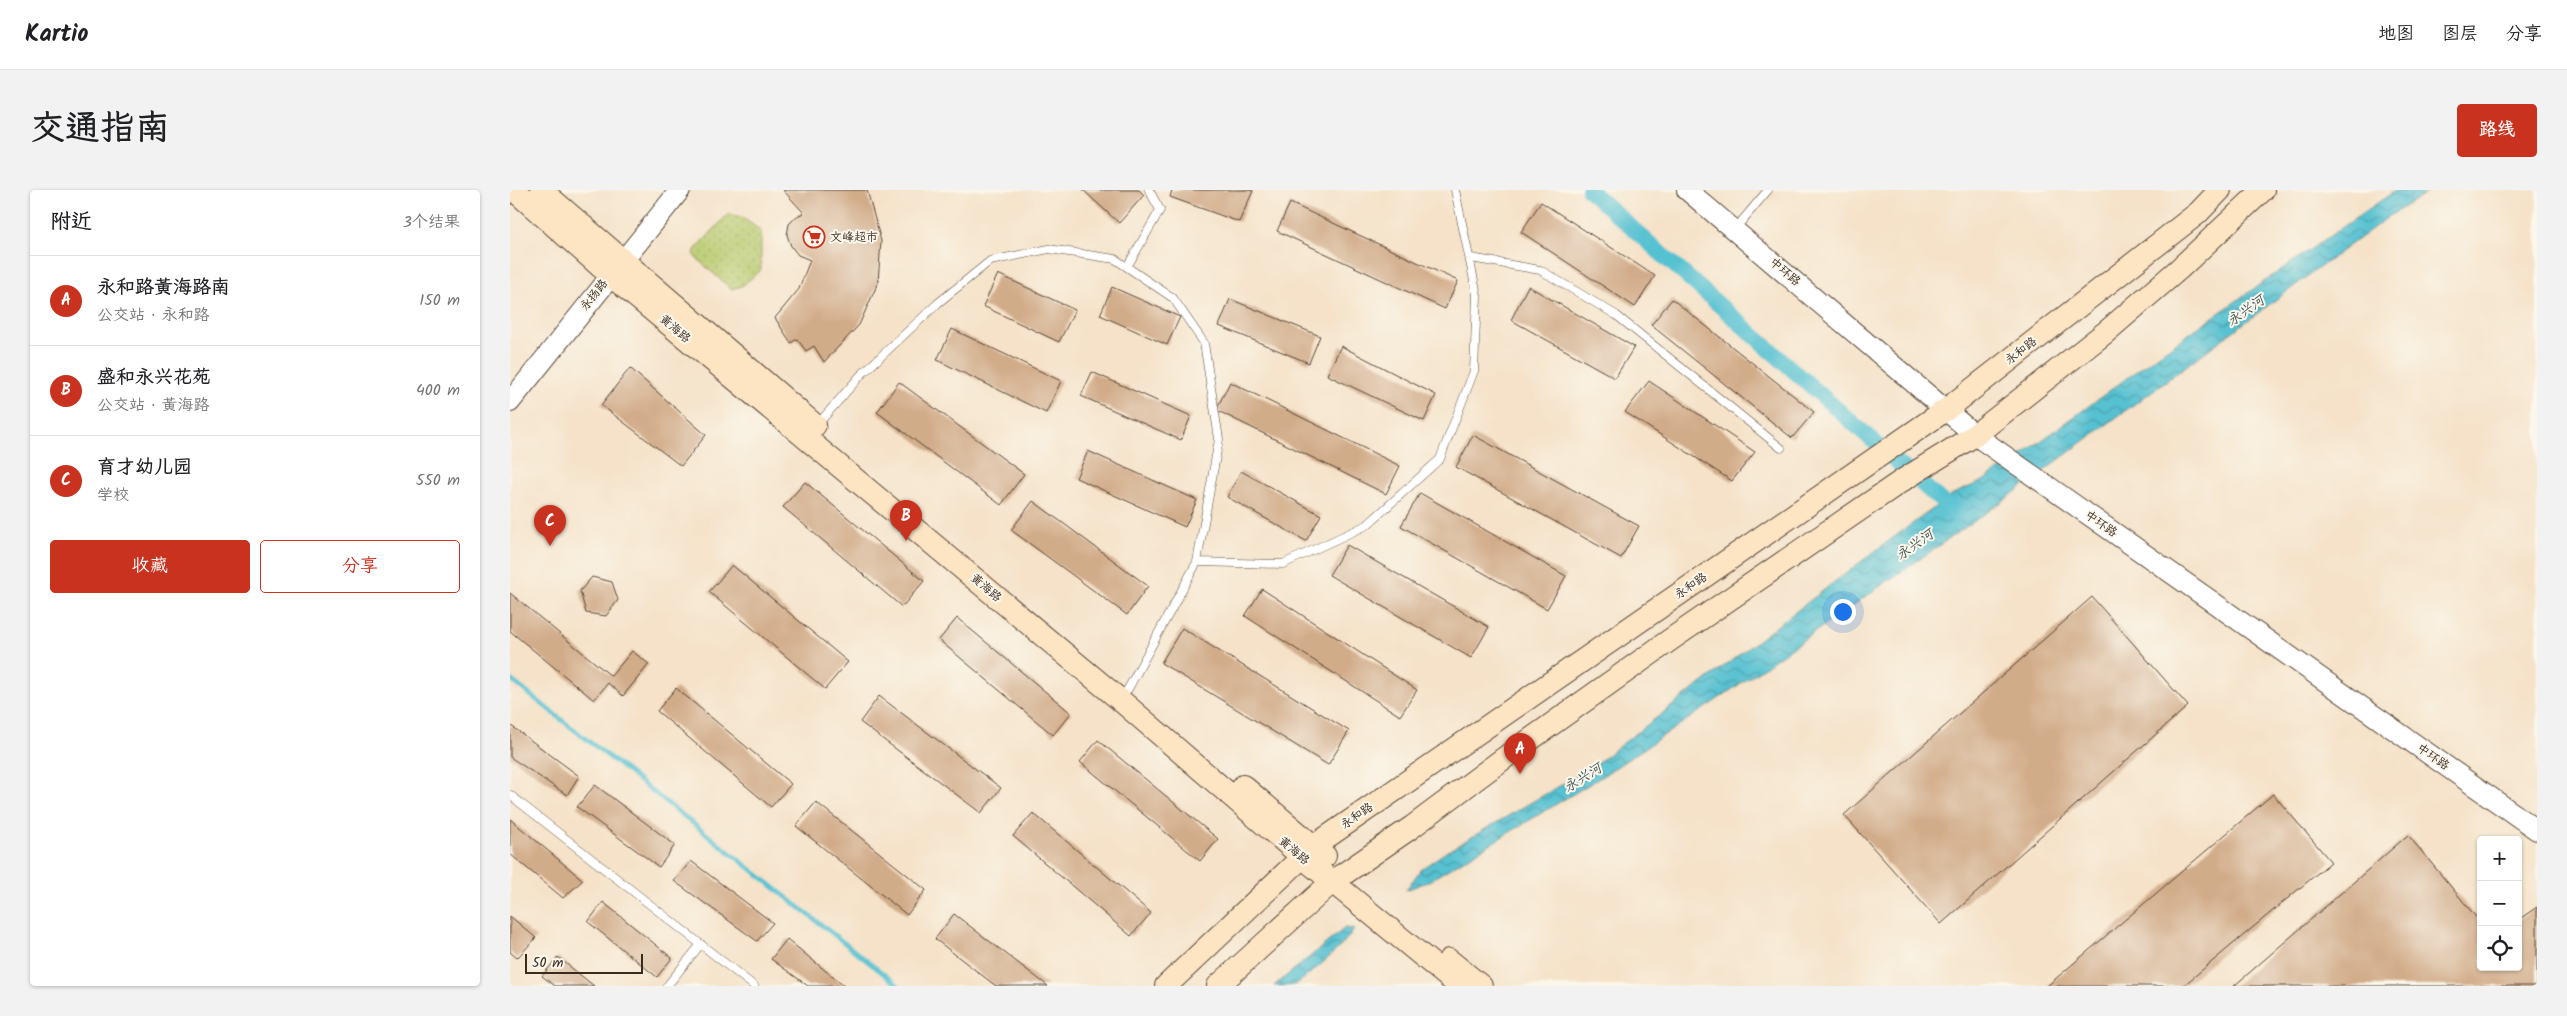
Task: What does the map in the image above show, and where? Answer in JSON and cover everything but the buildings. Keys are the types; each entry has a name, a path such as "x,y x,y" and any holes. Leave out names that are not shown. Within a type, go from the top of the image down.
{"main road":[{"name":"黄海路","path":"514,190 616,267 1307,851 1481,986"},
{"name":"黄海路","path":"540,190 616,267"},
{"name":"永和路","path":"1166,986 1307,851 1947,409 2198,213 2220,190"},
{"path":"1218,986 1339,877 1412,827 1507,756 1670,640 1903,480 1975,434 2113,325 2186,262 2263,190"},
{"name":"黄海路","path":"1339,877 1459,986"}],"street":[{"name":"永扬路","path":"510,402 616,267 680,190"},
{"name":"中环路","path":"1687,190 1975,434 2537,830"}],"lane":[{"path":"1127,267 1160,210 1149,190"},
{"path":"1197,562 1283,564 1367,525 1440,459 1474,371 1477,295 1471,258 1455,190"},
{"path":"1734,230 1768,190"},
{"path":"811,432 860,375 938,303 990,261 1050,248 1115,259 1173,298 1204,343 1219,439 1197,562 1123,694"},
{"path":"1471,258 1540,270 1616,315 1781,448"},
{"path":"510,795 754,986"},
{"path":"667,986 701,944"}],"green space":[{"path":"728,214 742,217 761,231 761,270 742,286 731,289 694,256 695,250"}],"water":[{"name":"永兴河","path":"2396,190 2431,190 2388,217 2003,501 1711,704 1598,779 1427,882 1406,890 1421,869 1446,852 1592,767 1871,554 1953,494 1983,481 2030,449 2154,358"},
{"path":"1345,928 1354,929 1327,959 1300,982 1294,985 1274,986"}],"waterway":[{"path":"1589,190 1957,515"},
{"path":"510,679 899,986"}],"place":[{"name":"文峰超市","path":"814,237"},
{"name":"盛和永兴花苑","path":"906,541"},
{"name":"育才幼儿园","path":"550,546"},
{"name":"永和路黄海路南","path":"1520,774"}]}
